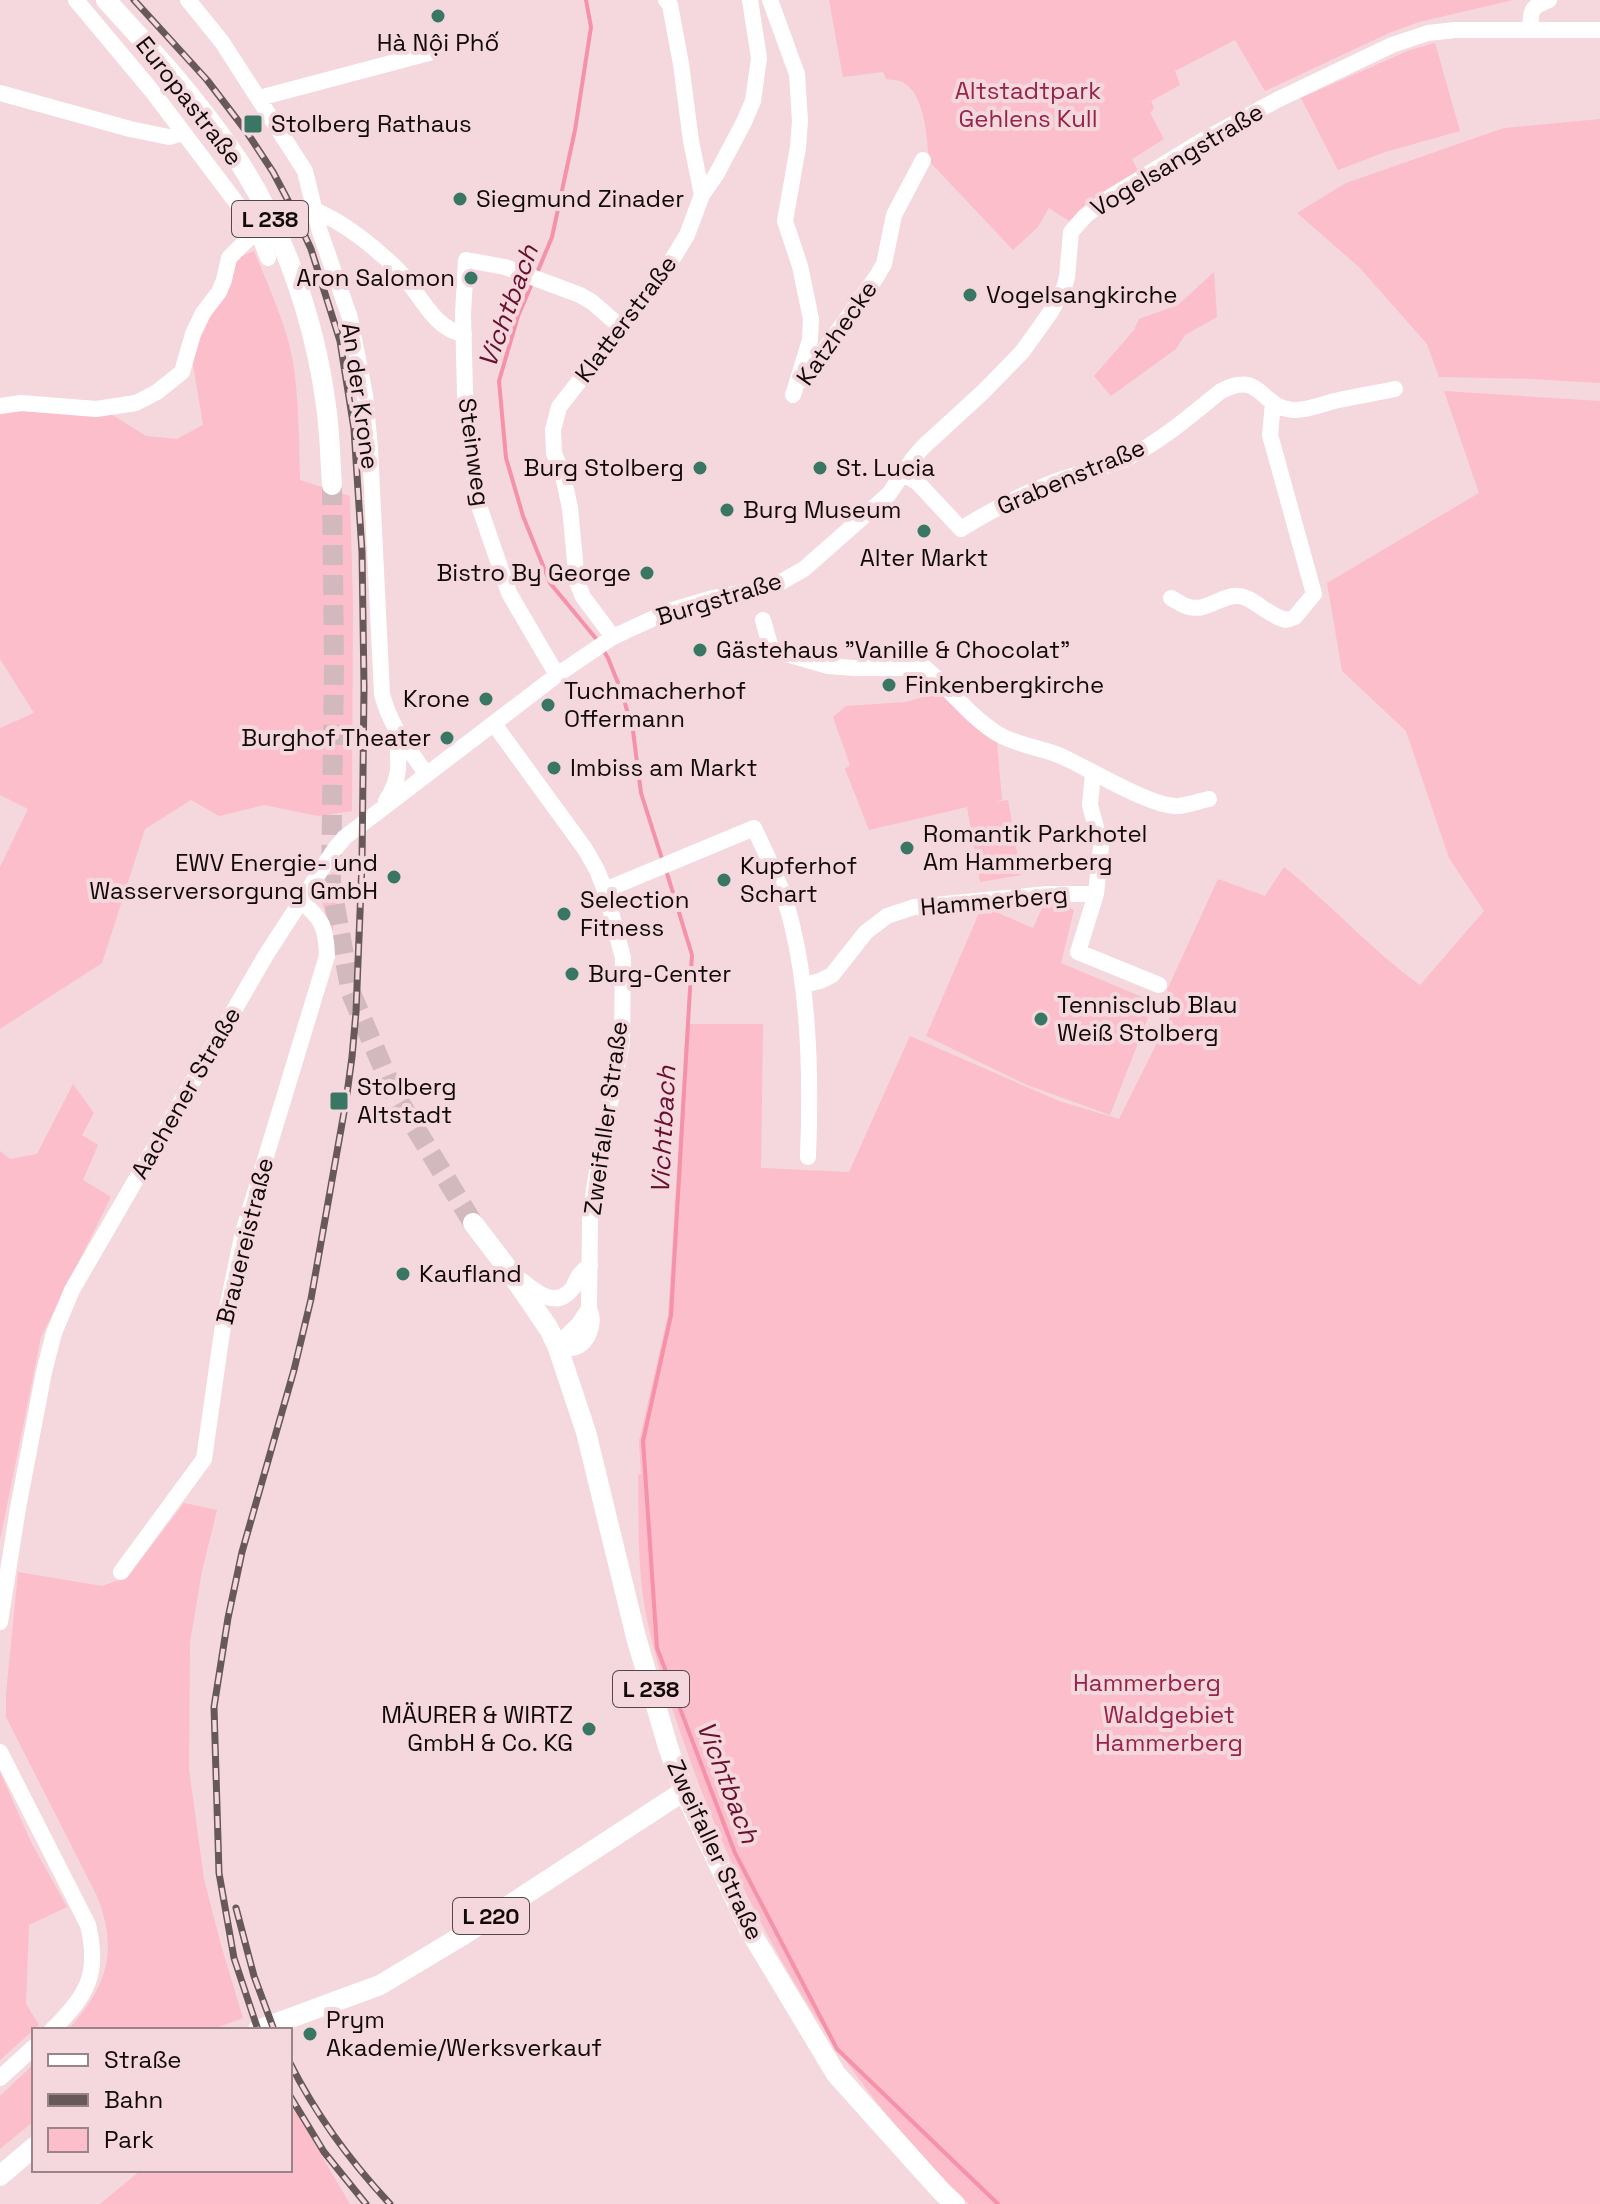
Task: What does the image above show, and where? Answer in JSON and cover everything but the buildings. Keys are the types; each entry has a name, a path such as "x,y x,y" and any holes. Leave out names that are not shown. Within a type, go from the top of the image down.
{"main road":[{"name":"Europastraße","path":"106,0 209,119 260,198 289,262 308,315 326,407 332,485"},
{"name":"L 238","path":"473,1223 549,1329 558,1348"},
{"name":"Zweifaller Straße","path":"558,1348 590,1446 644,1667 684,1791 750,1931 836,2074 955,2204"},
{"name":"L 220","path":"263,2028 380,1985 407,1970 684,1791"},
{"path":"0,2176 32,2149"}],"street":[{"path":"76,0 257,230 268,258"},
{"name":"An der Krone","path":"188,0 222,42 305,171 314,210 350,318 365,395 382,694 395,730 426,774"},
{"path":"666,0 670,5 681,64 702,195"},
{"name":"Klatterstraße","path":"603,643 577,582 570,508 554,453 553,430 559,407 664,273 687,235 702,195 732,147 753,101 759,58 750,0"},
{"name":"Katzhecke","path":"770,0 799,85 798,147 785,221 800,266 811,319 810,340 793,395 884,264 894,215 923,160"},
{"path":"1531,29 1532,10 1549,0"},
{"name":"Vogelsangstraße","path":"904,474 923,447 1022,352 1064,288 1071,232 1107,199 1200,142 1277,100 1392,45 1438,32 1600,30"},
{"path":"259,98 429,53"},
{"path":"0,93 130,129 169,137 182,133"},
{"path":"314,210 334,218 390,263 414,288 439,323 464,334"},
{"path":"0,406 21,403 96,409 136,403 157,392 182,372 203,313 224,280 229,258 257,230"},
{"name":"Steinweg","path":"557,675 509,593 479,506 467,420 464,334 466,260 524,273 592,302 622,328"},
{"name":"Grabenstraße","path":"904,474 918,483 961,529 998,506 1130,457 1169,433 1229,386 1254,386 1273,403 1296,410 1395,389"},
{"path":"1171,598 1189,607 1200,608 1236,595 1286,620 1295,617 1314,594 1270,435 1273,403"},
{"name":"Burgstraße","path":"557,675 603,643 669,611 781,582 804,569 889,494 904,474"},
{"path":"763,620 770,645 776,651 828,666 925,668 998,734 1061,756 1160,803 1177,806 1209,799"},
{"name":"Aachener Straße","path":"0,1622 44,1372 54,1333 72,1290 272,945 345,837 557,675"},
{"name":"Zweifaller Straße","path":"494,724 597,870 623,958 622,1041 590,1221 589,1309 558,1348"},
{"path":"379,811 395,787 400,763 395,730"},
{"path":"1093,773 1090,805 1101,846 1096,894"},
{"path":"605,890 754,828 785,898 803,985 811,1097 808,1157"},
{"name":"Hammerberg","path":"803,985 832,975 866,932 887,916 914,907 1047,894 1096,894 1078,952 1159,985"},
{"name":"Brauereistraße","path":"121,1572 204,1459 222,1332 243,1232 327,956 327,936 320,917 301,901"},
{"path":"508,1269 538,1295 548,1298 567,1295 577,1278 590,1265"},
{"path":"0,1752 88,1925 92,1943 94,1962 86,1990 54,2028"},
{"path":"0,2078 32,2049"}],"green space":[{"name":"Altstadtpark Gehlens Kull","path":"829,0 1513,0 1419,22 1389,33 1265,91 1235,40 1175,71 1180,85 1151,101 1154,108 1150,113 1164,139 1132,159 1138,171 1107,189 1069,221 1049,208 1038,227 1013,250 929,161 924,118 911,89 902,82 886,79 883,72 843,77"},
{"path":"1435,43 1460,131 1385,152 1338,170 1301,98 1410,50"},
{"path":"1600,119 1600,383 1439,377 1427,344 1359,267 1297,213 1346,183 1504,128"},
{"path":"254,251 282,320 293,362 300,480 350,496 352,811 318,816 264,805 219,816 191,800 145,829 102,963 0,1029 0,867 28,809 0,795 0,728 34,713 0,659 0,410 108,412 146,436 177,439 203,425 193,364 198,336 234,259"},
{"path":"1214,272 1217,317 1185,335 1176,349 1111,396 1094,376 1134,330 1139,319 1178,305"},
{"name":"Waldgebiet Hammerberg","path":"1444,391 1600,401 1600,2204 969,2204 921,2155 836,2048 765,1931 708,1807 668,1695 649,1630 640,1562 639,1441 668,1315 686,1024 763,1024 761,1168 849,1172 910,1036 1059,1101 1119,1119 1175,1007 1167,990 1218,879 1265,896 1284,867 1420,985 1484,911 1449,858 1406,731 1342,671 1327,583 1479,493"},
{"path":"944,691 997,742 1002,800 995,802 1008,800 1021,875 980,882 967,807 869,830 845,769 850,765 833,717 846,706 906,702"},
{"path":"341,858 341,878 332,935 321,899"},
{"name":"Tennisclub Blau Weiß Stolberg","path":"1046,899 1074,910 1061,963 1154,1002 1110,1115 1027,1085 926,1036 982,906 1033,928"},
{"path":"73,1084 94,1113 82,1135 98,1145 83,1180 111,1197 41,1337 0,1540 0,1151 10,1159 37,1154"},
{"path":"184,1503 217,1510 202,1571 190,1642 189,1769 204,1879 243,2018 216,2028 70,2028 92,1999 105,1968 108,1951 104,1916 97,1896 6,1717 18,1572 102,1586 128,1577"},
{"path":"0,1772 31,1842 67,1907 29,1925 26,2004 39,2025 32,2028 0,2060"},
{"path":"32,2066 32,2123 0,2149 0,2096"},
{"path":"292,2105 350,2204 100,2204 139,2172 292,2172"}],"waterway":[{"name":"Vichtbach","path":"537,273 552,237 575,130 591,27 586,0"},
{"name":"Vichtbach","path":"533,281 518,316 499,381 506,458 523,516 550,583 598,641"},
{"name":"Vichtbach","path":"602,648 622,693 633,731 641,793 663,862"},
{"name":"Vichtbach","path":"666,870 692,955 671,1315 643,1441 657,1648 735,1853 837,2049 998,2204"}],"tunnel":[{"path":"332,485 334,665 331,884 351,993 393,1091 473,1223"}],"railway":[{"path":"134,0 207,80 246,131 273,172 311,249 340,341 354,429 362,552 362,863 352,1057 311,1299 242,1552 214,1707 219,1873 234,1958 257,2028"},
{"path":"236,1908 254,1976 273,2028"},
{"path":"292,2067 335,2137 390,2204"},
{"path":"292,2099 324,2152 366,2204"}],"place":[{"name":"Hà Nội Phố","path":"438,16"},
{"name":"Stolberg Rathaus","path":"253,124"},
{"name":"Siegmund Zinader","path":"460,199"},
{"name":"Aron Salomon","path":"471,278"},
{"name":"Vogelsangkirche","path":"970,295"},
{"name":"Burg Stolberg","path":"700,468"},
{"name":"St. Lucia","path":"820,468"},
{"name":"Burg Museum","path":"727,510"},
{"name":"Alter Markt","path":"924,531"},
{"name":"Bistro By George","path":"647,573"},
{"name":"Gästehaus \"Vanille & Chocolat\"","path":"700,650"},
{"name":"Finkenbergkirche","path":"889,685"},
{"name":"Krone","path":"486,699"},
{"name":"Tuchmacherhof Offermann","path":"548,705"},
{"name":"Burghof Theater","path":"447,738"},
{"name":"Imbiss am Markt","path":"554,768"},
{"name":"Romantik Parkhotel Am Hammerberg","path":"907,848"},
{"name":"EWV Energie- und Wasserversorgung GmbH","path":"394,877"},
{"name":"Kupferhof Schart","path":"724,880"},
{"name":"Selection Fitness","path":"564,914"},
{"name":"Burg-Center","path":"572,974"},
{"name":"Tennisclub Blau Weiß Stolberg","path":"1041,1019"},
{"name":"Stolberg Altstadt","path":"339,1101"},
{"name":"Kaufland","path":"403,1274"},
{"name":"MÄURER & WIRTZ GmbH & Co. KG","path":"589,1729"},
{"name":"Prym Akademie/Werksverkauf","path":"310,2034"}]}
